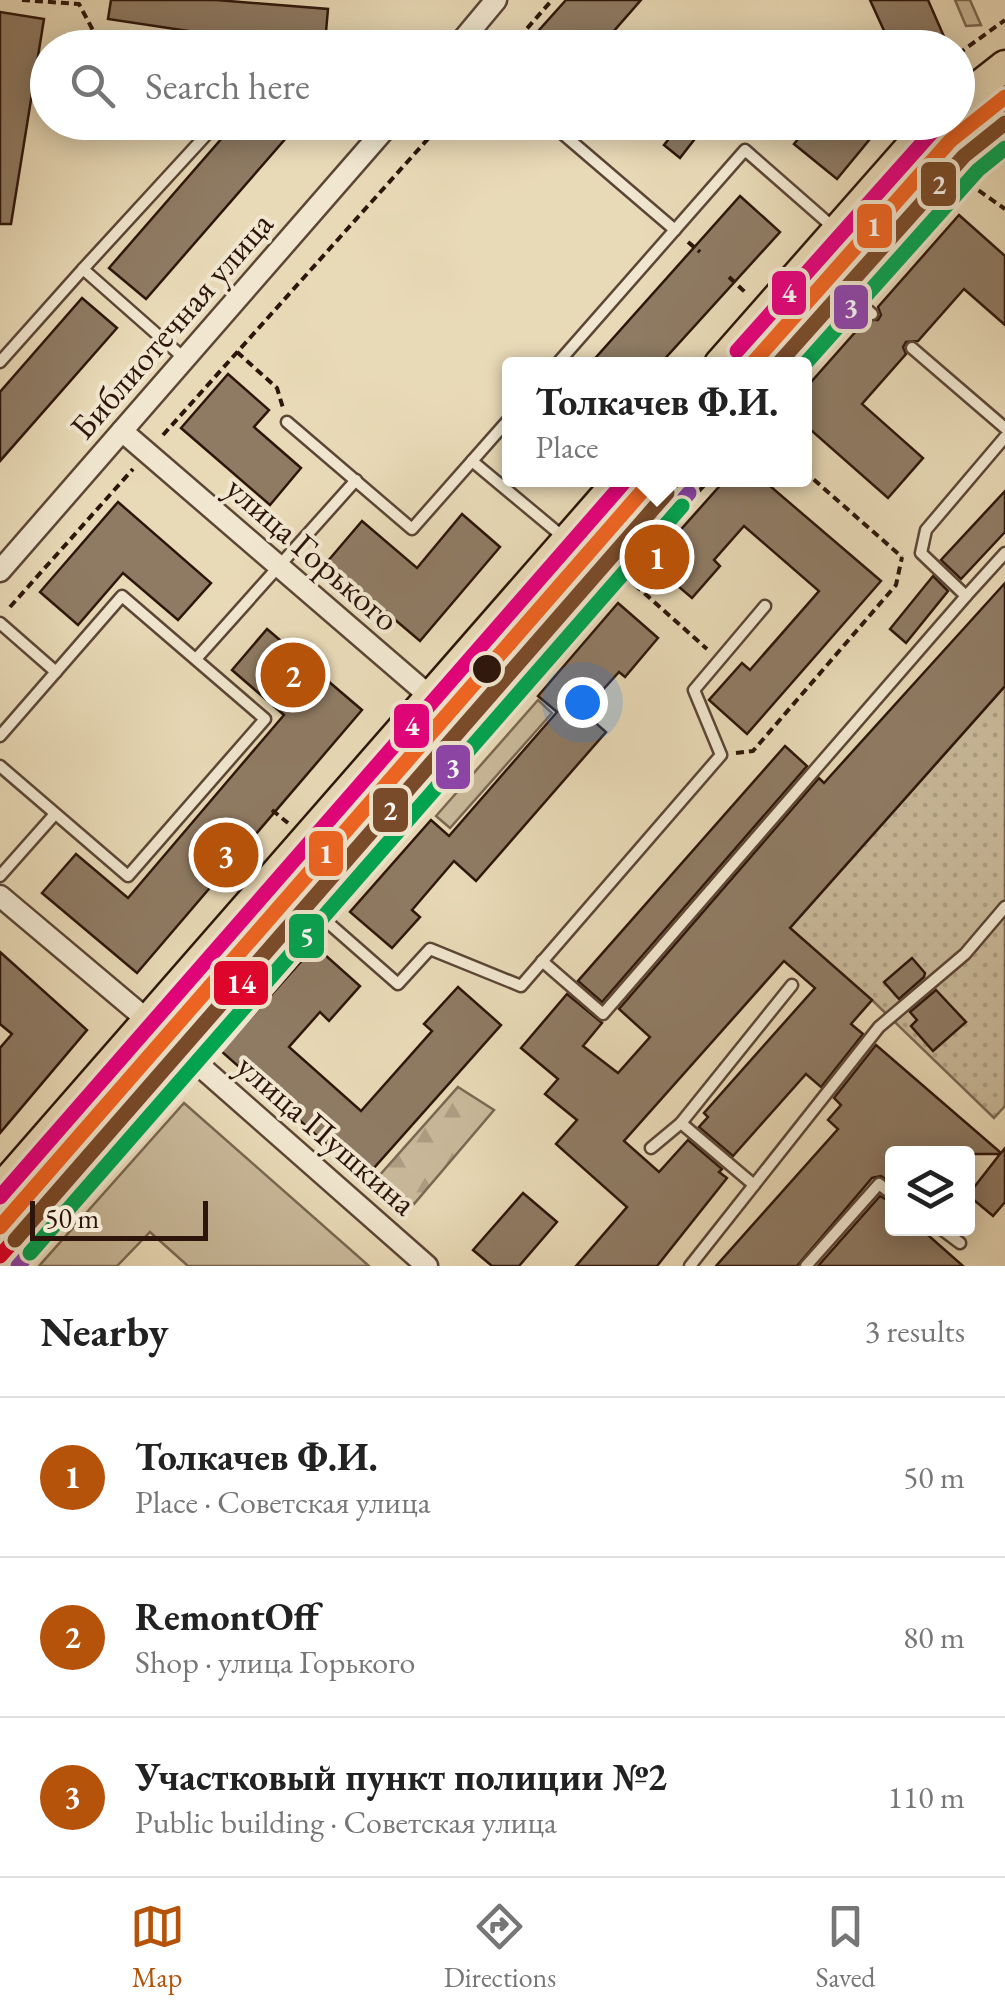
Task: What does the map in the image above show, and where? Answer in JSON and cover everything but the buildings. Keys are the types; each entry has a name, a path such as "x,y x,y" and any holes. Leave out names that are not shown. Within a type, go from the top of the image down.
{"main road":[{"path":"975,90 1005,66"},
{"path":"781,357 959,154 1005,118"},
{"path":"726,357 917,140"},
{"path":"4,1178 149,1022 614,487"},
{"path":"0,1256 462,724 612,571 669,487"}],"street":[{"path":"472,30 496,0"},
{"name":"Библиотечная улица","path":"0,570 374,140"},
{"name":"улица Горького","path":"122,431 462,724"},
{"name":"улица Пушкина","path":"0,896 428,1266"}],"lane":[{"path":"0,362 202,140"},
{"path":"570,140 675,230"},
{"path":"563,357 746,150 868,258"},
{"path":"810,260 872,314"},
{"path":"83,270 184,358"},
{"path":"912,348 1005,428"},
{"path":"287,422 412,529 502,427"},
{"path":"966,596 920,553 926,530 1005,437"},
{"path":"472,461 502,486"},
{"path":"196,660 356,480"},
{"path":"504,487 612,571"},
{"path":"542,962 603,1014 1005,553"},
{"path":"0,736 122,596 264,718 128,876 0,766"},
{"path":"276,876 398,984 430,949 521,986 720,755 694,690 765,606"},
{"path":"0,620 56,672"},
{"path":"0,876 55,814"},
{"path":"690,1266 879,1027 964,954 1005,907"},
{"path":"652,1148 681,1123 792,985"},
{"path":"681,1123 754,1186"},
{"path":"806,1266 879,1184 885,1189"},
{"path":"951,1236 960,1243"}],"path":[{"path":"22,0 79,4 93,30"},
{"path":"526,30 552,0"},
{"path":"975,42 1005,20"},
{"path":"0,620 427,140"},
{"path":"968,183 1005,210"},
{"path":"728,277 749,296"},
{"path":"237,352 277,388 287,422"},
{"path":"720,755 753,751 896,584 902,557 812,478"},
{"path":"612,571 720,660"},
{"path":"272,810 289,824"},
{"path":"219,872 236,886"}],"green space":[{"path":"955,0 970,0 981,25 966,26"},
{"path":"1005,686 1005,1106 994,1118 872,1000 790,928"},
{"path":"538,700 552,713 450,828 436,816"},
{"path":"458,1087 494,1110 414,1204 378,1177"},
{"path":"184,1103 369,1266 188,1266 150,1232 117,1266 39,1266"}],"transit line":[{"name":"1","path":"975,121 1005,97"},
{"name":"14","path":"781,357 959,154 1005,118"},
{"name":"2","path":"784,357 964,156 1005,123"},
{"name":"4","path":"737,351 925,140"},
{"name":"1","path":"758,357 951,140"},
{"name":"3","path":"807,357 973,169 1005,143"},
{"name":"5","path":"811,357 978,170 1005,148"},
{"name":"4","path":"0,1197 620,487"},
{"name":"1","path":"0,1227 646,487"},
{"name":"14","path":"0,1256 183,1051 668,487"},
{"name":"2","path":"15,1240 667,493"},
{"name":"3","path":"18,1266 198,1064 689,493"},
{"name":"5","path":"30,1253 682,506"}],"place":[{"name":"Толкачев Ф.И.","path":"657,557"},
{"name":"RemontOff","path":"293,675"},
{"name":"Участковый пункт полиции №2","path":"226,855"}]}
